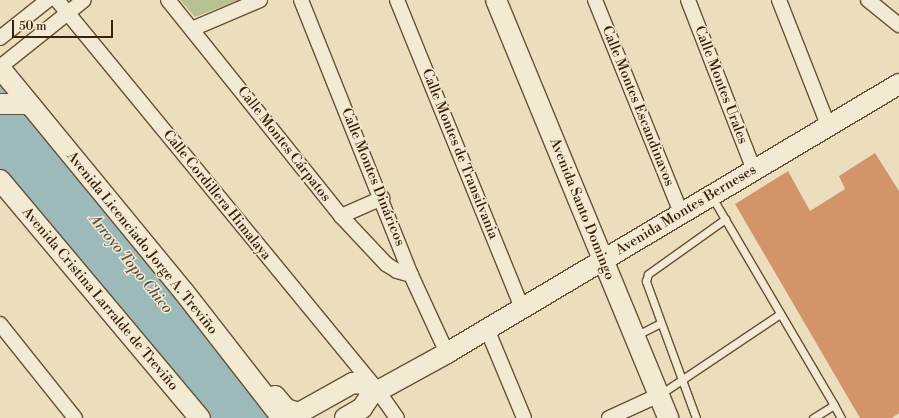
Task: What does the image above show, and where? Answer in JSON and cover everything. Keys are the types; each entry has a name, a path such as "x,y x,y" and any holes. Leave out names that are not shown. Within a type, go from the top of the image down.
{"main road":[{"name":"Avenida Santo Domingo","path":"496,0 633,337 668,418"},
{"name":"Avenida Licenciado Jorge A. Treviño","path":"0,68 184,292 271,412"},
{"name":"Avenida Montes Berneses","path":"317,418 355,396 374,393 447,353 899,84"},
{"path":"3,104 29,104"},
{"name":"Avenida Cristina Larralde de Treviño","path":"0,180 200,418"},
{"path":"184,292 286,409 293,413 304,411 353,383 365,384 374,393"},
{"name":"Avenida Montes Berneses","path":"345,418 362,408 374,393"}],"street":[{"path":"0,38 48,0"},
{"name":"Calle Cordillera Himalaya","path":"57,0 374,393 397,418"},
{"path":"0,68 84,0"},
{"name":"Calle Montes Cárpatos","path":"168,0 192,28 341,216 386,264 396,271 411,274"},
{"path":"192,28 260,0"},
{"name":"Calle Montes Dináricos","path":"301,0 382,198 411,274 447,353"},
{"name":"Calle Montes de Transilvania","path":"398,0 522,308"},
{"name":"Calle Montes Escandinavos","path":"595,0 681,213"},
{"name":"Calle Montes Urales","path":"688,0 754,170"},
{"path":"779,0 828,125"},
{"path":"868,0 899,24"},
{"path":"341,216 382,198"},
{"path":"97,297 104,312 188,418"},
{"path":"0,324 75,418"},
{"path":"487,330 524,418"},
{"path":"609,418 659,395"}],"lane":[{"path":"711,196 841,418"},
{"path":"696,418 645,284 648,274 725,219"},
{"path":"659,395 682,382 780,314"},
{"path":"633,337 660,323"},
{"path":"813,418 834,405"}],"green space":[{"path":"180,0 239,0 195,17"}],"water":[{"name":"Arroyo Topo Chico","path":"0,69 282,418 200,418 0,180"}],"building":[{"path":"875,153 899,191 899,413 892,418 860,418 735,204 788,171 810,211 845,189 839,176"}]}
